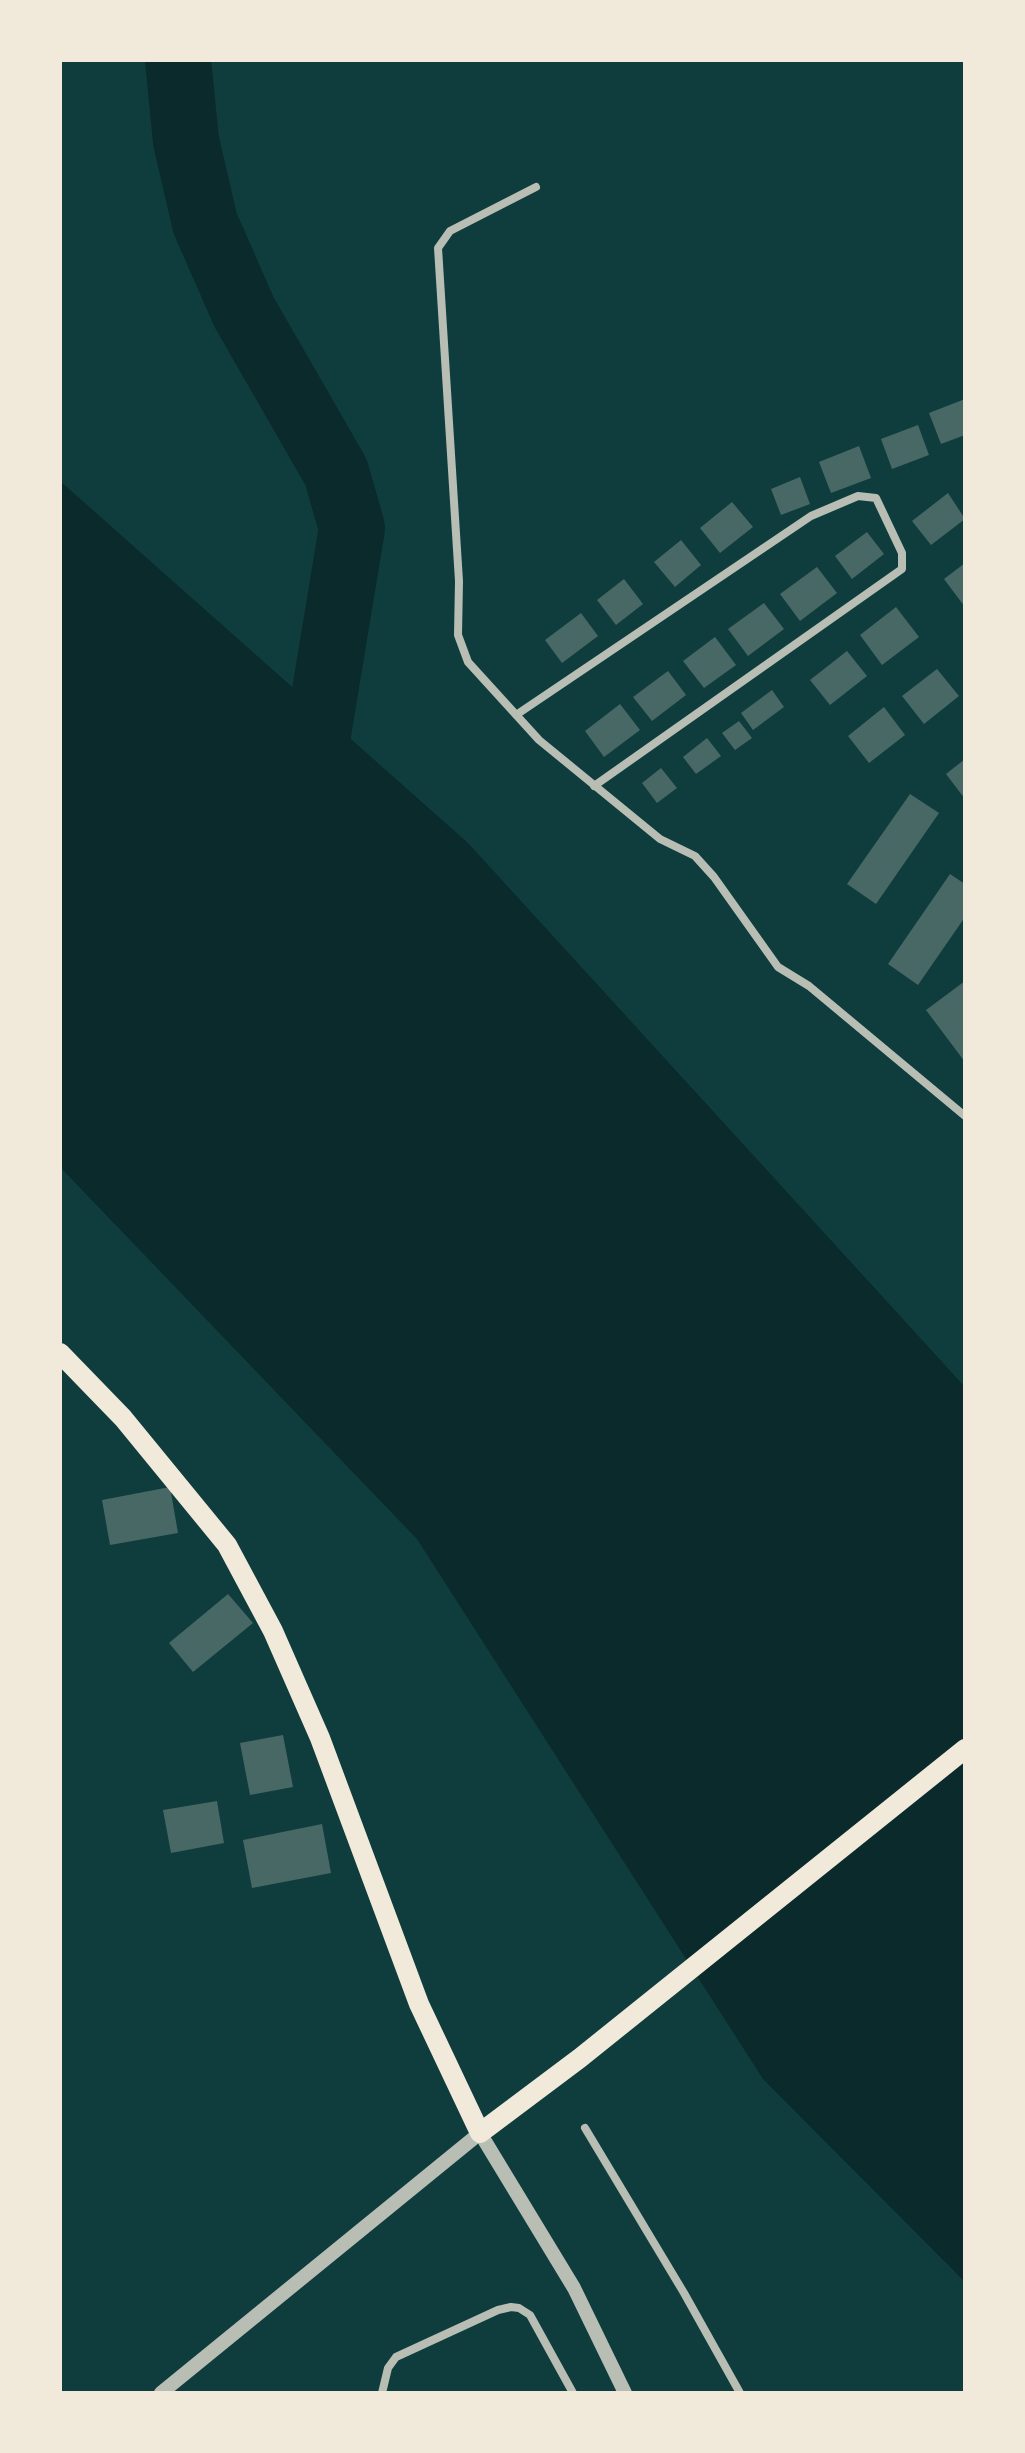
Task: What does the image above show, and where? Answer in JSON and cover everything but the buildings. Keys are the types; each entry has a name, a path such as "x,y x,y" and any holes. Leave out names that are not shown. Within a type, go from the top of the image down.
{"main road":[{"path":"60,1353 123,1418 234,1557 273,1631 314,1725 419,2004 480,2133 580,2058 965,1749"}],"street":[{"path":"536,187 450,231 438,248 459,581 458,635 468,662 539,740 660,839 695,856 714,877 778,967 809,986 965,1116"},
{"path":"516,715 811,516 858,496 876,498 902,553 902,569 594,786"},
{"path":"585,2128 740,2393"},
{"path":"161,2393 480,2133 574,2288 625,2393"},
{"path":"382,2393 388,2368 396,2357 498,2310 511,2307 530,2315 573,2393"}],"water":[{"path":"60,481 468,843 965,1387 965,2282 763,2079 417,1539 60,1167"}],"waterway":[{"path":"178,60 186,141 205,223 244,312 336,472 352,528 318,734 302,803"}]}
